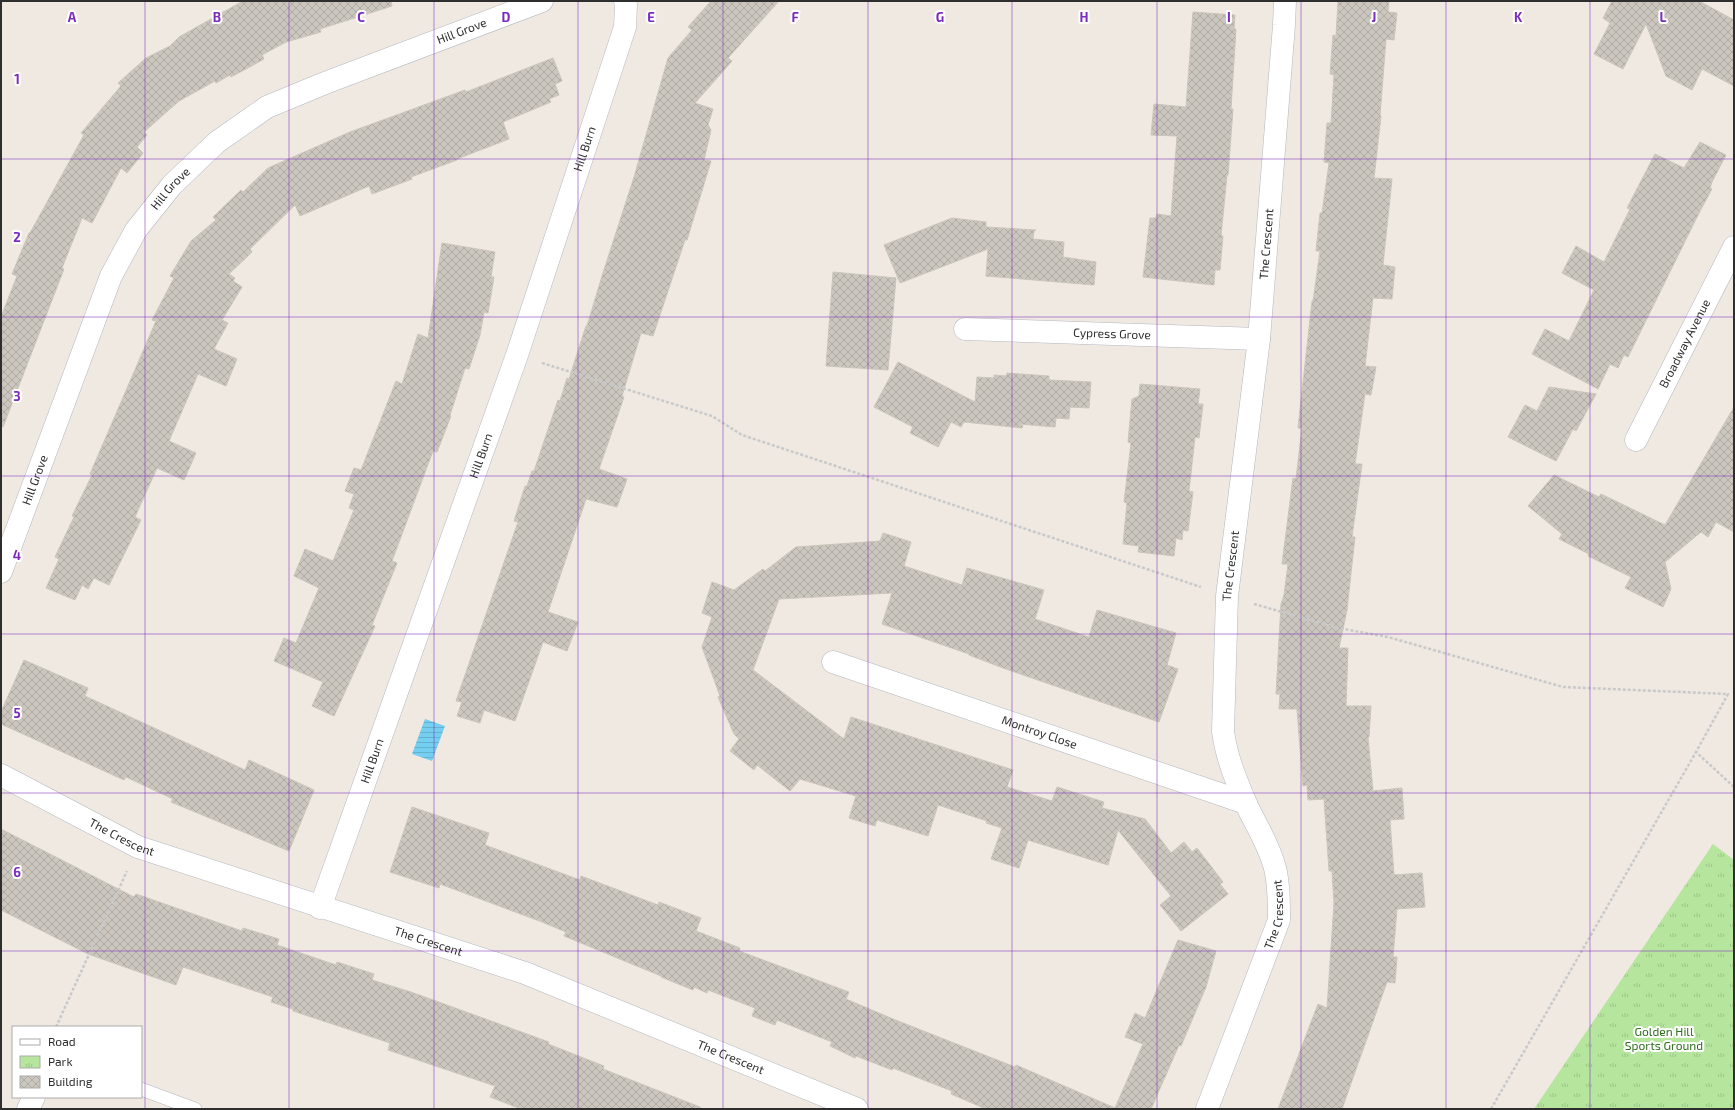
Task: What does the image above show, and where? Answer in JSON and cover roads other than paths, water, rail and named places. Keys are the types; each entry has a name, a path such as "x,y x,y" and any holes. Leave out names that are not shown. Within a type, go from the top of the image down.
{"street":[{"name":"Hill Grove","path":"1,572 111,276 136,230 172,185 217,142 267,107 325,83 542,1"},
{"name":"Hill Burn","path":"320,908 517,355 625,27 626,5 624,1"},
{"name":"The Crescent","path":"1207,1109 1279,920 1280,895 1275,868 1266,843 1246,803 1225,751 1223,731 1227,596 1259,339 1285,1"},
{"name":"Broadway Avenue","path":"1636,440 1734,246"},
{"name":"Cypress Grove","path":"965,329 1259,339"},
{"name":"Montroy Close","path":"833,662 1246,803"},
{"name":"The Crescent","path":"1,775 138,847 320,908 525,973 857,1109"},
{"path":"28,1109 34,1098"}],"lane":[{"path":"142,1089 195,1109"}],"water":[{"path":"425,719 445,726 432,761 412,754"}],"park label":[{"name":"Golden Hill Sports Ground","path":"1664,1039"}]}
